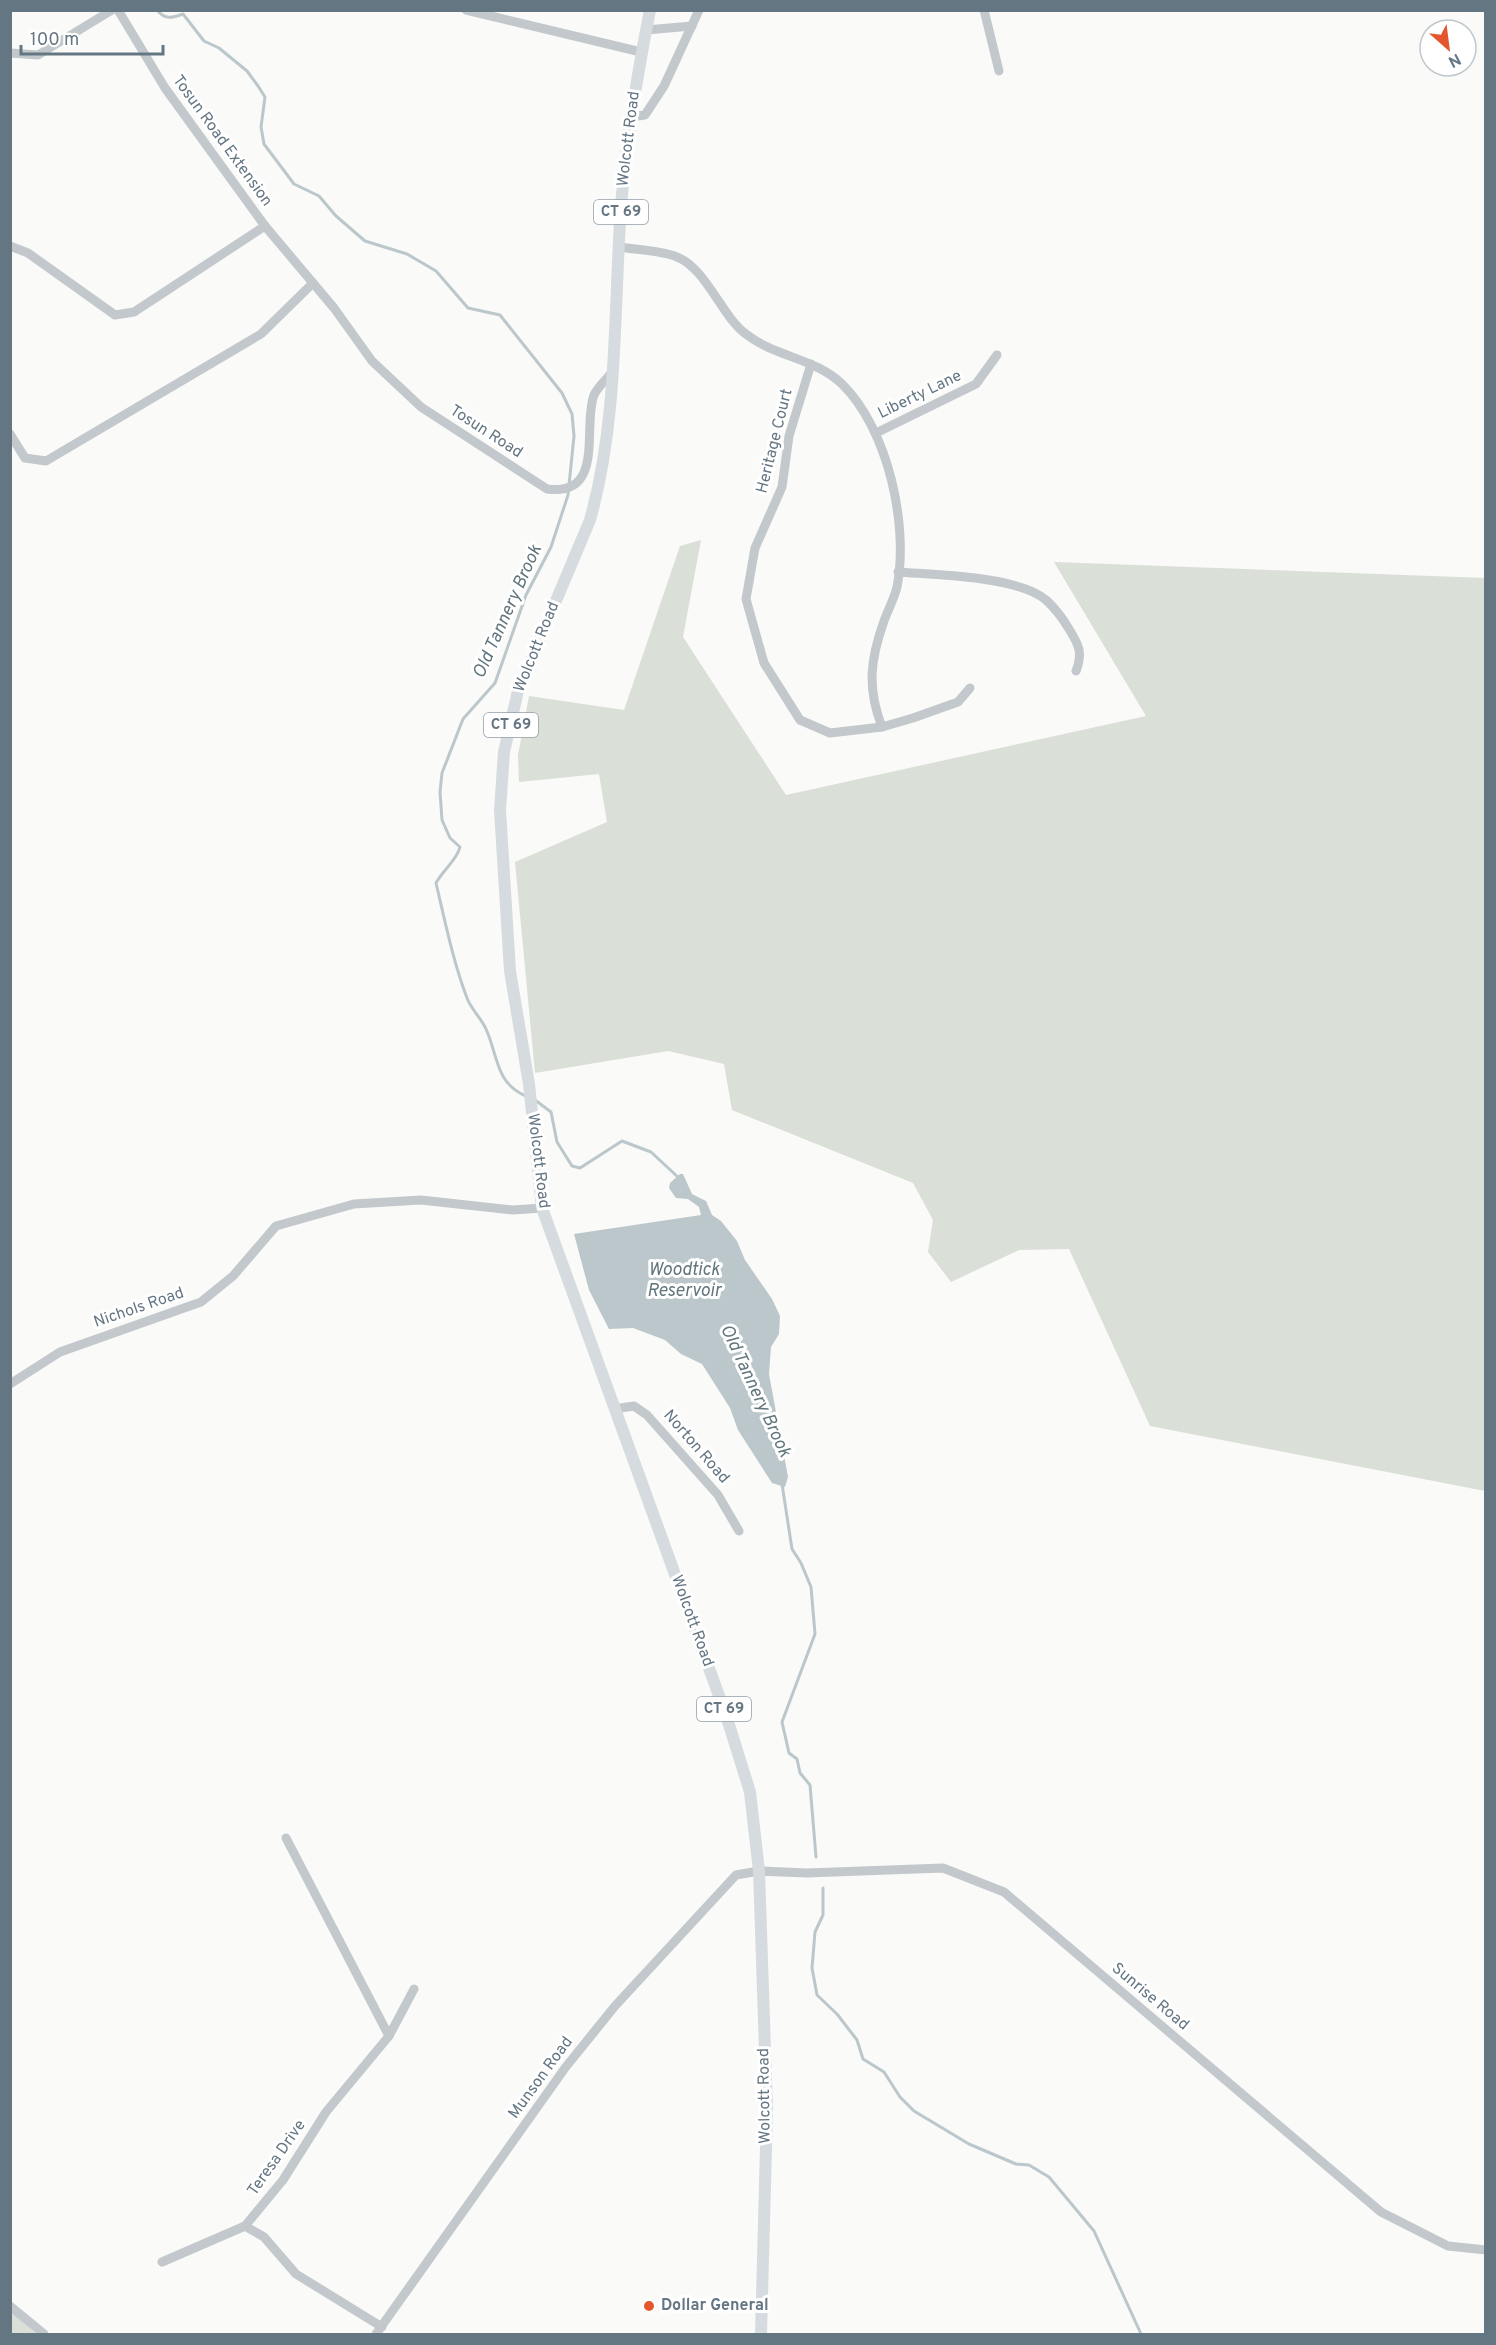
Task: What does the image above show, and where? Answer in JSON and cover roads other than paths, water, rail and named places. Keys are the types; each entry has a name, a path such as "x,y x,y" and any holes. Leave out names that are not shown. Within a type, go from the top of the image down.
{"main road":[{"name":"Wolcott Road","path":"650,10 640,52 624,158 603,463 590,520 518,691 504,752 500,810 510,966 532,1112 542,1208 729,1726 750,1792 759,1870 767,2110 761,2334"}],"street":[{"path":"10,53 38,55 112,10"},
{"name":"Tosun Road Extension","path":"118,10 165,88 265,226"},
{"path":"466,10 640,52"},
{"path":"631,117 645,115 664,86 699,10"},
{"path":"984,10 999,71"},
{"path":"646,30 692,26"},
{"path":"10,246 28,253 115,315 134,312 265,226"},
{"name":"Tosun Road","path":"265,226 313,283 372,361 421,407 552,490 576,484 588,460 594,395 611,373"},
{"path":"619,247 678,257 701,277 744,333 774,352 811,364 840,383 862,407 876,433 891,472 900,544 897,588 872,661 872,702 882,727"},
{"path":"10,434 26,458 46,461 261,334 313,283"},
{"name":"Liberty Lane","path":"876,433 976,384 997,355"},
{"name":"Heritage Court","path":"811,364 789,436 782,487 754,548 746,598 764,663 800,720 830,733 882,727 958,702 970,688"},
{"path":"898,572 1004,582 1045,599 1065,622 1081,647 1076,671"},
{"name":"Nichols Road","path":"11,1382 60,1352 201,1302 233,1276 276,1227 354,1204 421,1200 513,1210 542,1208"},
{"name":"Norton Road","path":"614,1409 634,1406 647,1415 718,1495 739,1531"},
{"path":"286,1838 389,2036"},
{"name":"Sunrise Road","path":"759,1870 807,1873 943,1868 1004,1892 1381,2212 1448,2246 1485,2250"},
{"name":"Munson Road","path":"379,2331 565,2068 615,2006 736,1875 759,1870"},
{"name":"Teresa Drive","path":"162,2262 245,2226 283,2180 326,2112 389,2036 414,1989"},
{"path":"245,2226 264,2237 296,2274 379,2331"},
{"path":"10,2306 44,2334"}],"water":[{"name":"Woodtick Reservoir","path":"683,1174 692,1194 706,1201 712,1215 721,1221 737,1241 745,1260 772,1299 780,1316 779,1334 771,1347 769,1374 788,1477 785,1487 772,1483 738,1430 730,1408 702,1364 681,1354 665,1340 633,1328 609,1329 589,1290 574,1234 701,1215 699,1207 688,1199 676,1198 669,1188 670,1183"}],"waterway":[{"name":"Old Tannery Brook","path":"157,10 169,17 183,14 204,41 219,48 247,71 265,97 261,127 264,144 294,184 319,196 336,216 365,241 407,254 436,271 468,308 500,315 562,393 572,414 574,436 568,495 551,547 526,595 495,683 463,719 442,773 440,792 442,820 450,838 460,847 436,883 453,955 467,998 486,1029 503,1076 508,1084 526,1096"},
{"name":"Old Tannery Brook","path":"535,1100 551,1112 557,1142 572,1166 580,1168 622,1141 651,1152 680,1179"},
{"name":"Old Tannery Brook","path":"782,1484 792,1549 811,1587 815,1634 782,1722 789,1753 797,1759 800,1773 810,1785 816,1857"},
{"name":"Old Tannery Brook","path":"823,1888 823,1915 815,1932 812,1968 817,1995 837,2014 857,2040 863,2059 884,2072 900,2097 914,2111 969,2144 1016,2164 1029,2165 1049,2177 1094,2231 1141,2334"}],"place":[{"name":"Dollar General","path":"649,2306"}]}
